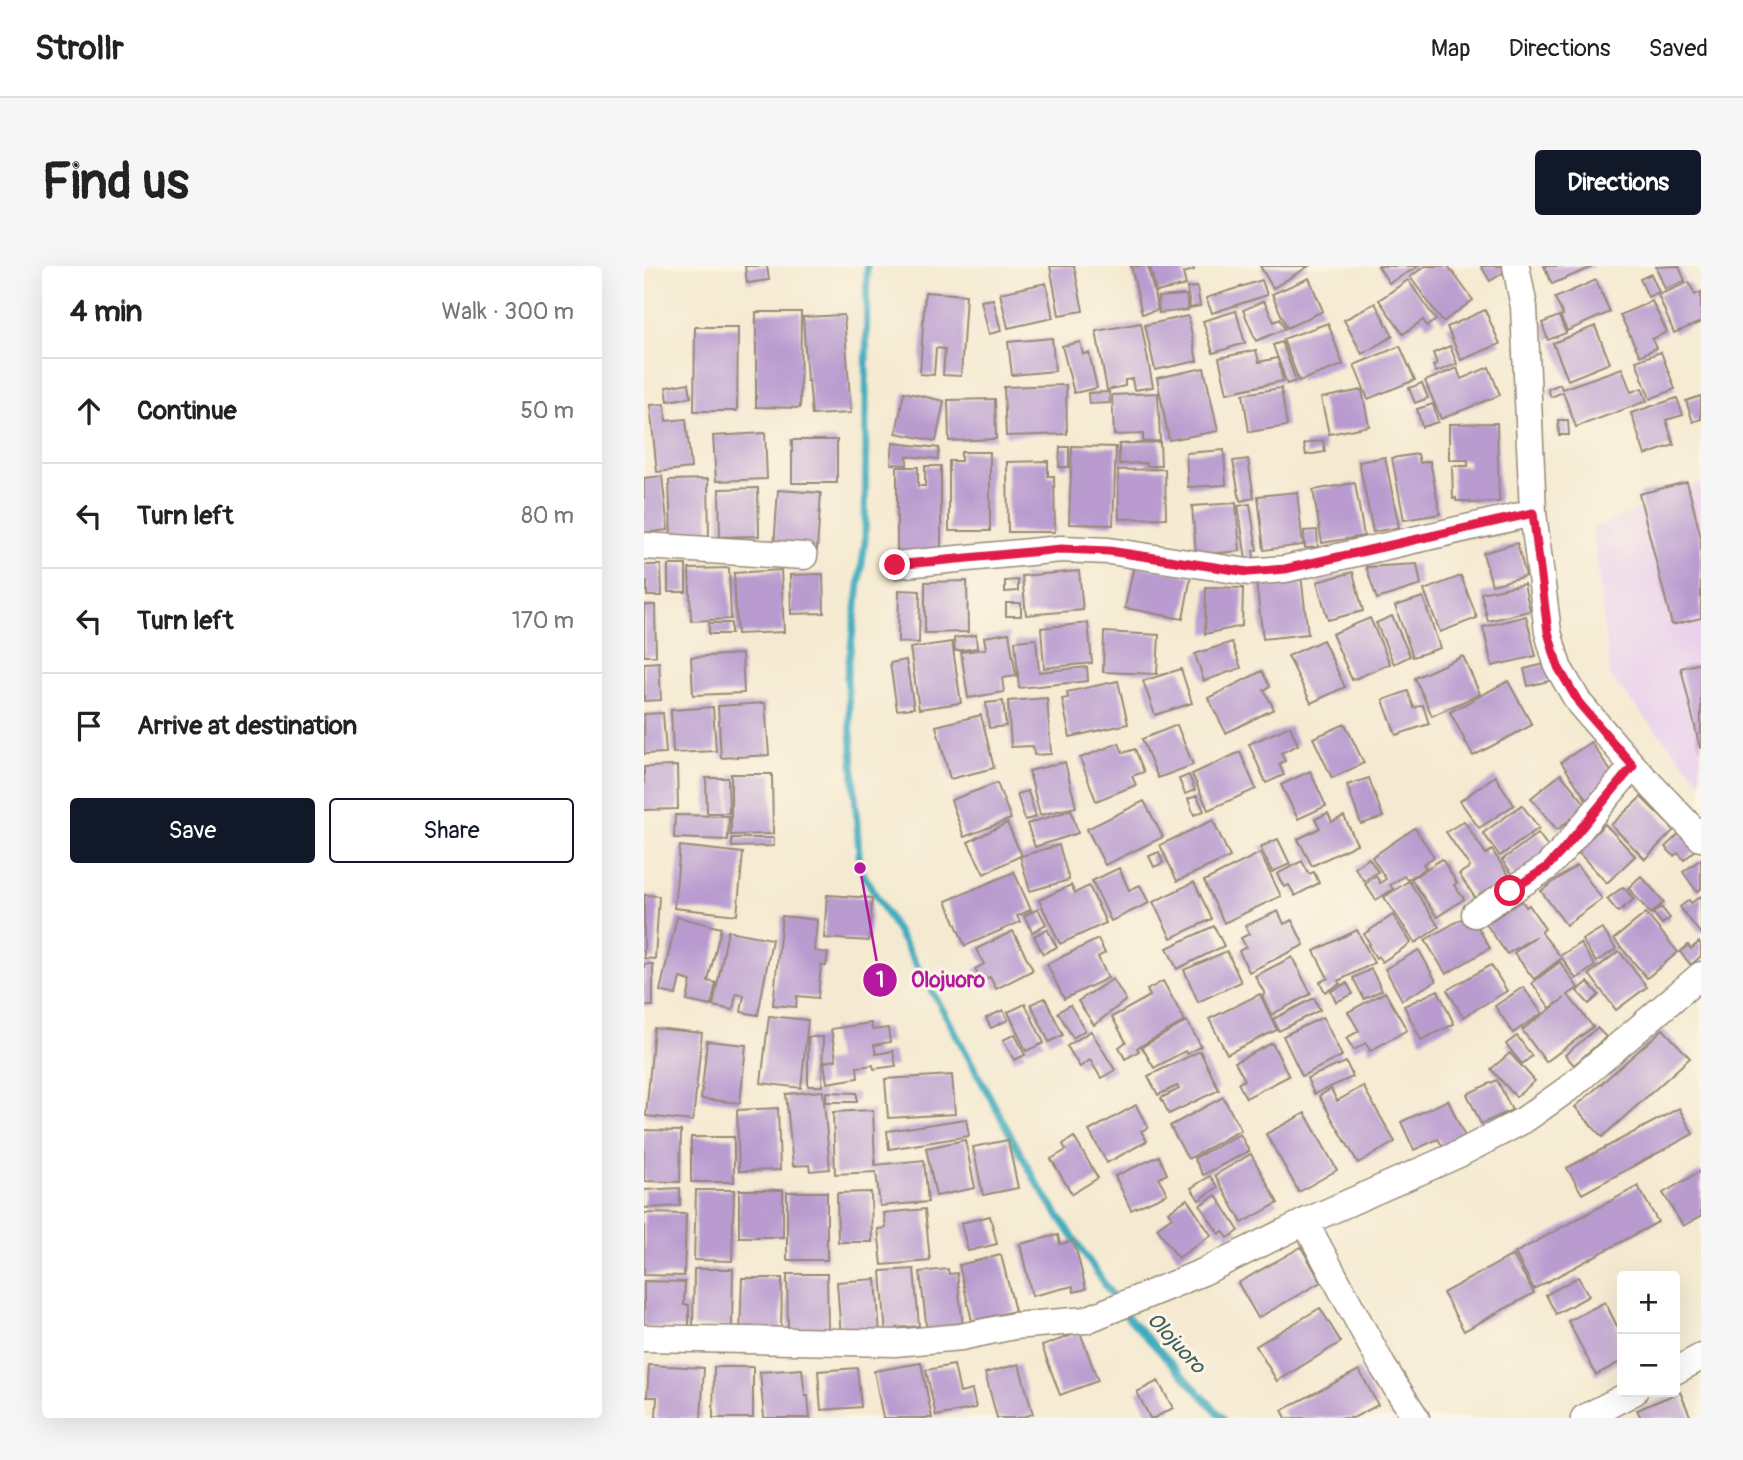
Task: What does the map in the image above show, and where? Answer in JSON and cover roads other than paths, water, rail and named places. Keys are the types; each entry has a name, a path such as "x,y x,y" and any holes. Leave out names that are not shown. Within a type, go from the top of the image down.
{"street":[{"path":"1516,266 1524,307 1533,513 1548,632 1558,667 1579,703 1633,766 1701,838"},
{"path":"895,565 1061,549 1109,551 1248,572 1285,569 1533,513"},
{"path":"644,546 804,556"},
{"path":"1475,914 1546,868 1633,766"},
{"path":"644,1338 895,1343 961,1337 1014,1326 1086,1320 1203,1272 1305,1222 1459,1154 1524,1120 1569,1088 1701,975"},
{"path":"1305,1222 1383,1367 1416,1418"},
{"path":"1680,1368 1701,1357"},
{"path":"1584,1418 1624,1397"}],"waterway":[{"name":"Olojuoro","path":"867,266 865,541 847,676 860,868 944,1012 1036,1182 1124,1313 1223,1418"}],"place":[{"name":"Olojuoro","path":"860,868"}]}
